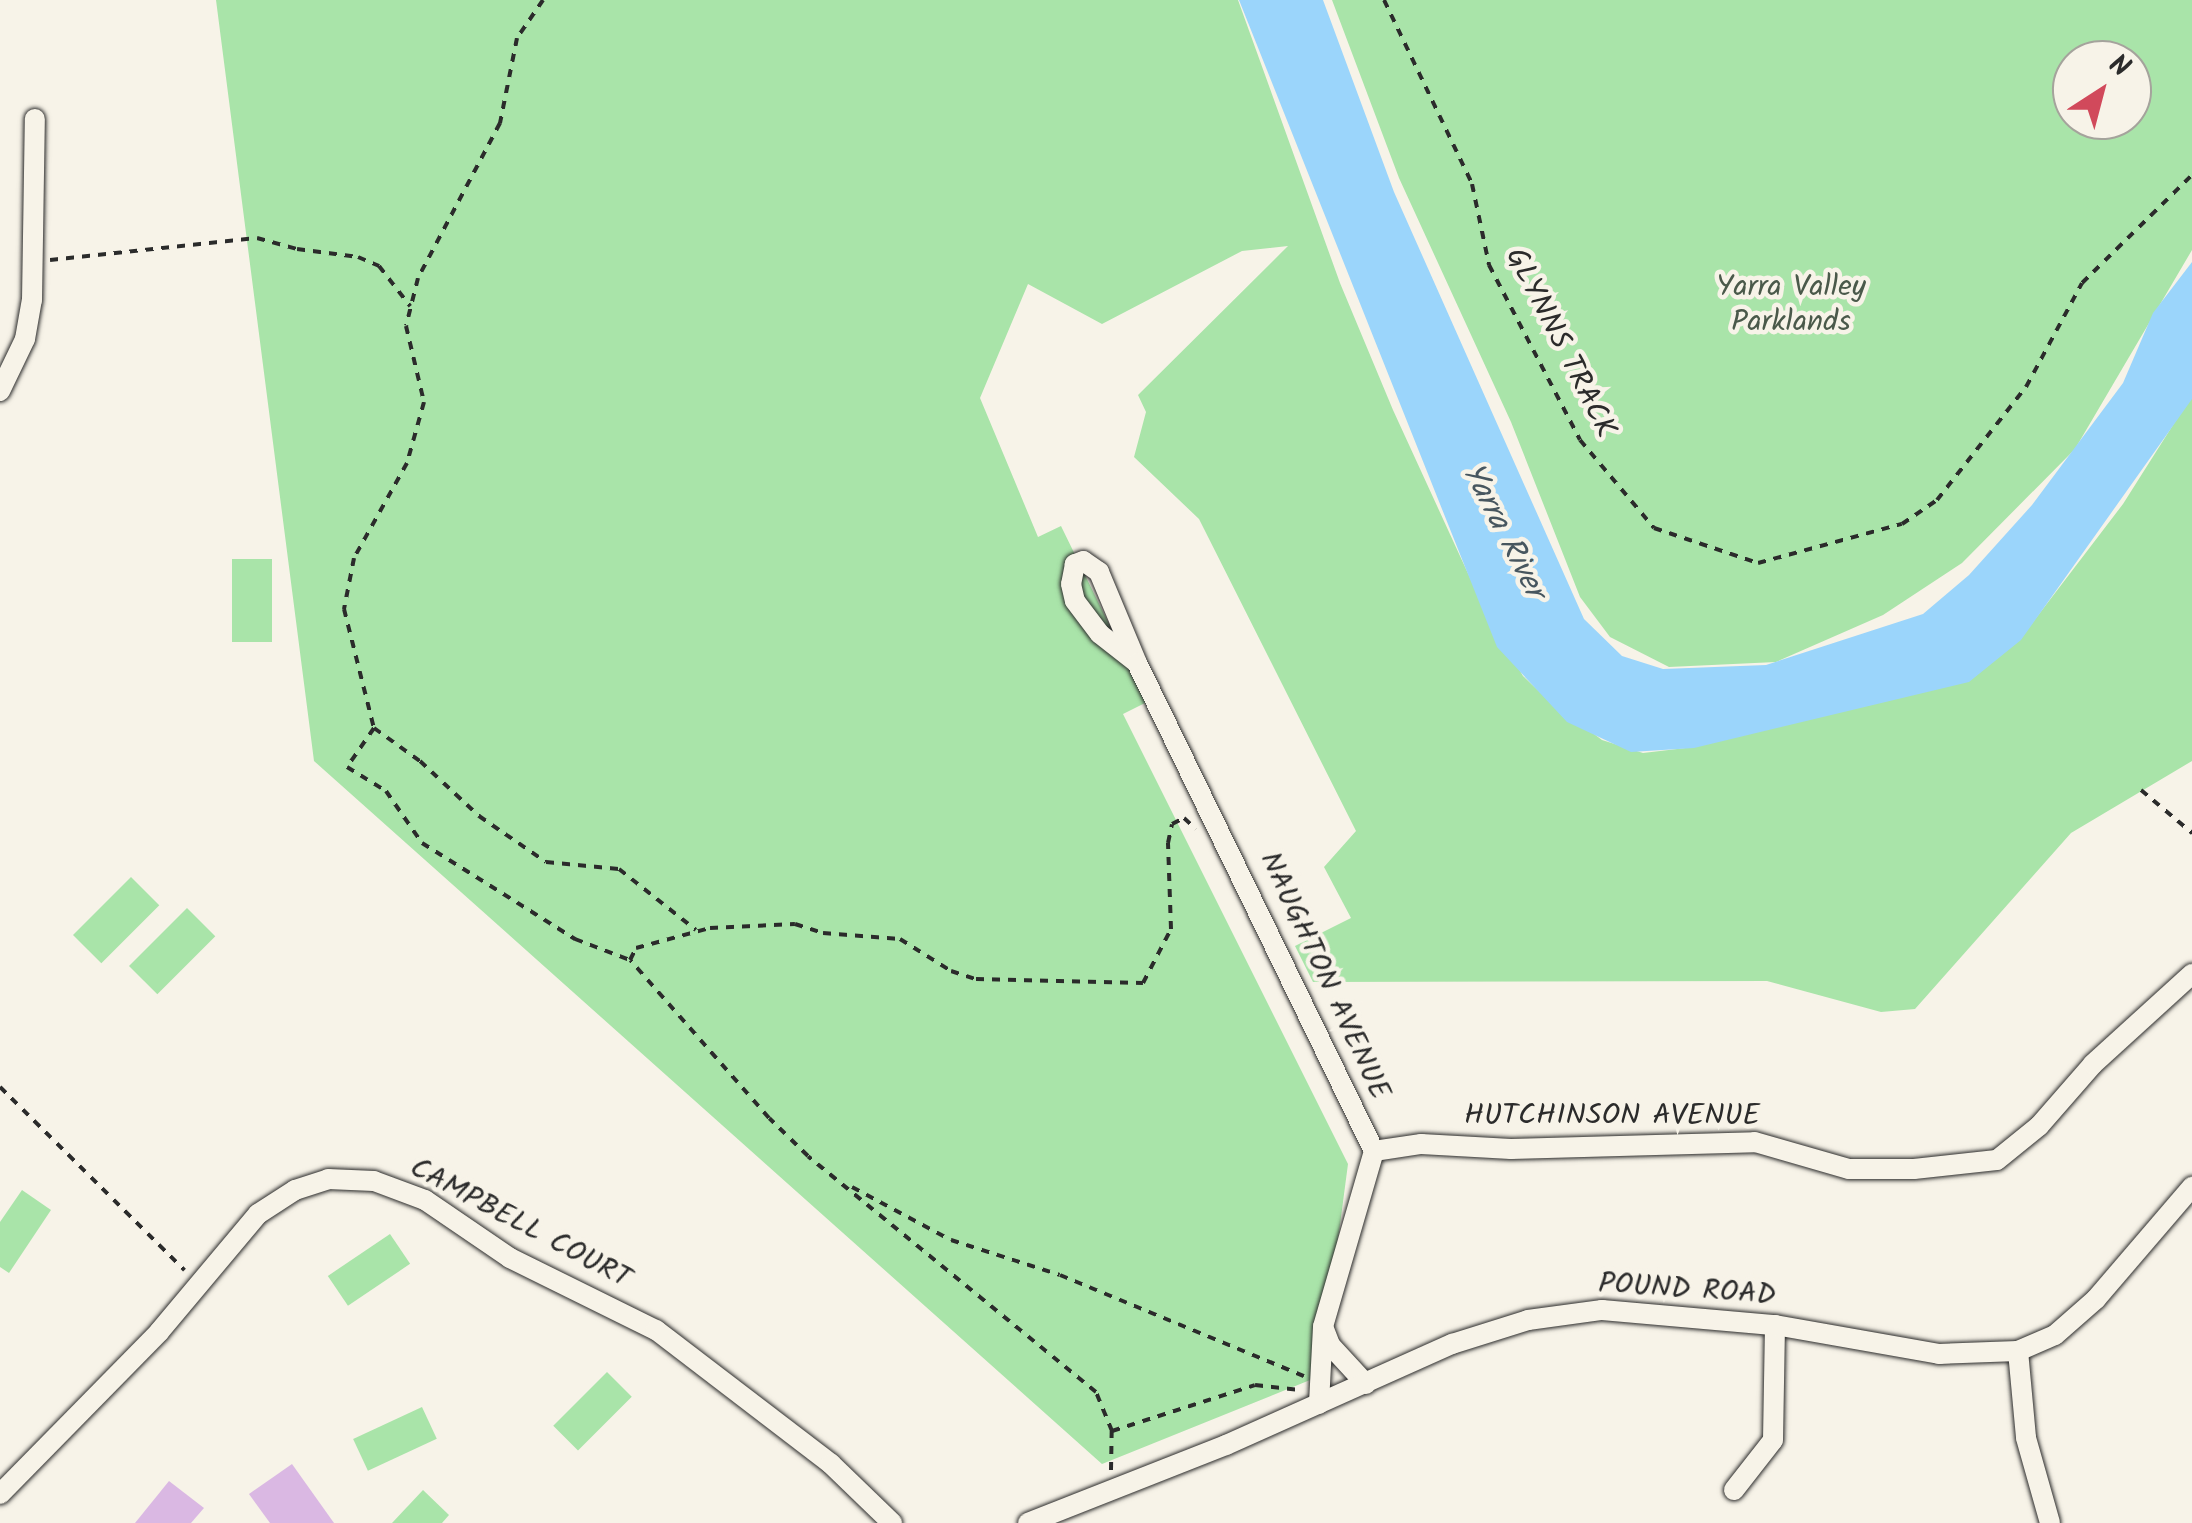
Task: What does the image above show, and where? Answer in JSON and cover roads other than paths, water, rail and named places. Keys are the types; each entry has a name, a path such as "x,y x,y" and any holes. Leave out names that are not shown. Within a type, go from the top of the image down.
{"street":[{"path":"0,391 26,340 36,260 36,120"},
{"name":"NAUGHTON AVENUE","path":"1137,664 1100,634 1075,601 1071,584 1075,564 1083,560 1098,572 1137,664 1374,1151"},
{"name":"HUTCHINSON AVENUE","path":"1374,1151 1421,1144 1512,1148 1755,1142 1848,1169 1997,1160 2040,1126 2093,1064 2192,974"},
{"path":"1318,1392 1324,1327 1374,1151"},
{"name":"CAMPBELL COURT","path":"0,1494 160,1332 258,1214 295,1190 328,1179 374,1181 425,1200 510,1258 656,1330 831,1464 892,1523"},
{"name":"POUND ROAD","path":"1028,1523 1318,1392 1366,1384 1452,1344 1528,1320 1602,1310 1775,1325 1939,1354 2018,1351 2055,1335 2096,1299 2192,1187"},
{"path":"1734,1490 1773,1440 1775,1325"},
{"path":"1324,1327 1330,1345 1366,1384"},
{"path":"2018,1351 2026,1438 2050,1523"}],"water":[{"name":"Yarra River","path":"1239,0 1323,0 1394,192 1584,619 1622,656 1663,669 1766,665 1923,614 1969,575 2032,505 2123,383 2153,313 2192,262 2192,399 2021,640 1969,682 1694,748 1631,752 1567,722 1497,647"}],"park label":[{"name":"Yarra Valley Parklands","path":"1791,304"}]}
